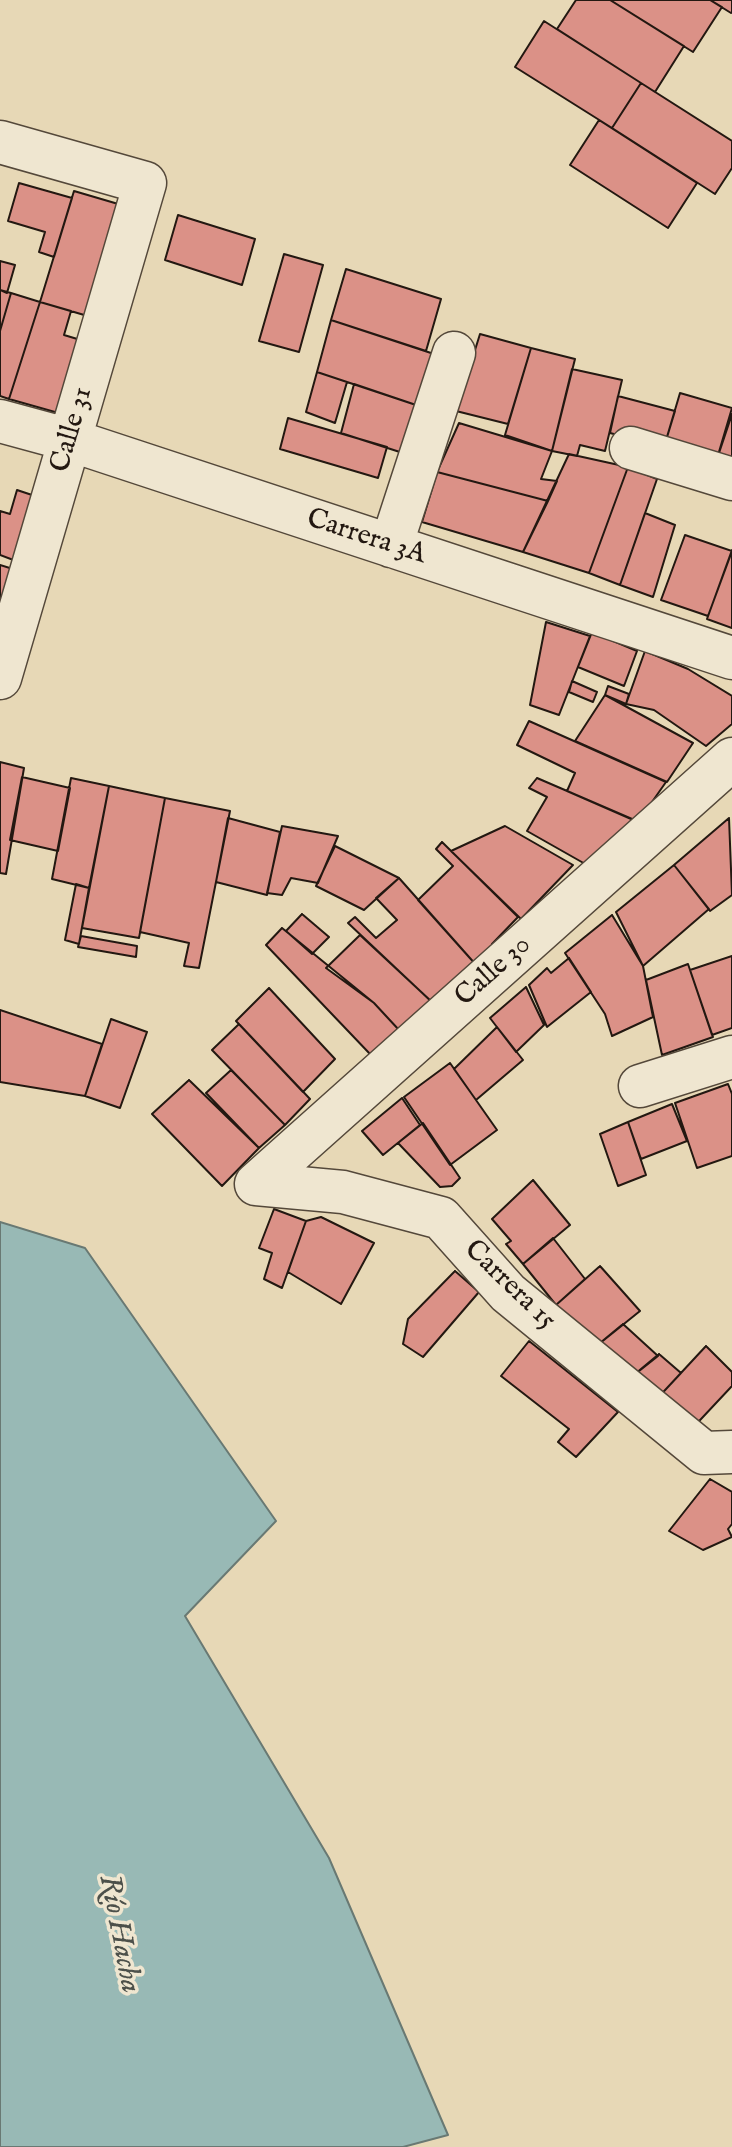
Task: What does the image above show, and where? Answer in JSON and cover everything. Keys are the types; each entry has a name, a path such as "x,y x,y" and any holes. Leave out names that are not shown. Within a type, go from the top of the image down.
{"street":[{"name":"Calle 31","path":"0,142 145,183 0,678"},
{"path":"391,546 454,353"},
{"name":"Carrera 3A","path":"0,421 70,440 732,658"},
{"path":"631,448 732,479"},
{"name":"Calle 30","path":"256,1184 732,759"},
{"path":"640,1086 732,1057"},
{"name":"Carrera 15","path":"256,1184 343,1192 441,1218 508,1293 704,1453 732,1452"}],"water":[{"name":"Río Hacha","path":"0,1222 85,1248 276,1521 185,1616 329,1858 448,2135 403,2147 0,2147"}],"building":[{"path":"576,0 610,0 684,46 655,92 557,29"},
{"path":"610,0 710,0 722,7 693,52"},
{"path":"710,0 732,0 732,12 731,13"},
{"path":"544,21 641,83 612,128 515,67"},
{"path":"641,83 732,141 732,168 715,194 612,128"},
{"path":"599,120 697,183 668,228 570,165"},
{"path":"19,183 72,198 54,257 39,252 45,232 8,221"},
{"path":"74,191 125,206 91,317 40,302"},
{"path":"178,215 255,239 242,285 165,260"},
{"path":"284,254 323,265 299,352 259,341"},
{"path":"0,261 15,265 7,293 0,290"},
{"path":"346,269 441,299 426,351 331,320"},
{"path":"0,290 11,293 0,331"},
{"path":"11,293 40,302 9,399 0,396 0,331"},
{"path":"40,302 71,311 64,335 84,341 62,414 9,399"},
{"path":"331,320 434,354 419,406 317,372"},
{"path":"480,334 531,348 508,424 456,411"},
{"path":"531,348 575,359 552,451 505,435"},
{"path":"572,369 622,380 605,451 580,445 577,456 552,451"},
{"path":"317,372 347,382 335,423 306,412"},
{"path":"354,384 419,406 406,454 341,433"},
{"path":"680,393 732,408 716,462 664,447"},
{"path":"618,396 675,411 664,447 610,433"},
{"path":"732,414 732,467 716,462"},
{"path":"288,418 387,447 378,478 280,449"},
{"path":"459,423 552,451 541,479 557,481 548,501 437,472"},
{"path":"569,454 628,467 589,573 523,552"},
{"path":"628,467 657,479 620,585 589,573"},
{"path":"437,472 548,501 523,552 422,522"},
{"path":"17,490 35,496 16,561 0,555 0,511 10,514"},
{"path":"645,513 675,525 653,597 620,585"},
{"path":"685,535 732,551 708,616 661,600"},
{"path":"732,550 732,628 707,619"},
{"path":"0,565 13,569 0,618"},
{"path":"546,622 590,636 559,715 530,705"},
{"path":"592,632 637,651 624,686 578,667"},
{"path":"645,651 688,669 732,696 732,724 706,746 654,710 626,704"},
{"path":"572,681 597,692 593,702 569,692"},
{"path":"608,686 629,694 626,704 605,695"},
{"path":"605,695 693,743 667,782 575,741"},
{"path":"529,721 666,782 638,822 567,791 575,773 517,745"},
{"path":"0,762 24,768 6,874 0,873"},
{"path":"22,777 70,788 58,851 10,840"},
{"path":"71,778 109,786 89,888 52,879"},
{"path":"537,778 639,822 587,865 527,831 547,797 529,788"},
{"path":"109,786 165,798 139,938 82,928"},
{"path":"165,798 230,811 199,968 184,966 189,943 140,932"},
{"path":"228,818 280,832 267,895 216,882"},
{"path":"729,818 732,895 710,911 674,865"},
{"path":"282,826 338,836 318,883 291,878 282,895 267,893"},
{"path":"505,826 573,865 521,919 451,851"},
{"path":"442,842 518,917 492,944 496,950 477,966 418,900 453,866 436,849"},
{"path":"335,846 399,878 364,910 316,886"},
{"path":"674,865 709,909 643,966 616,912"},
{"path":"399,878 477,966 435,1005 348,923 355,917 376,938 397,920 376,898"},
{"path":"76,884 89,888 79,944 65,940"},
{"path":"302,914 329,937 312,954 286,931"},
{"path":"612,915 643,966 653,1017 612,1036 605,1014 565,953"},
{"path":"282,928 374,1003 399,1030 370,1054 266,945"},
{"path":"360,935 432,1002 399,1030 374,1003 326,968"},
{"path":"81,936 137,946 136,957 78,947"},
{"path":"732,956 732,1028 712,1035 690,970"},
{"path":"569,958 591,992 547,1027 529,985 547,968 551,973"},
{"path":"688,964 713,1037 662,1055 646,980"},
{"path":"526,987 544,1025 516,1052 490,1018"},
{"path":"269,988 335,1059 303,1092 236,1021"},
{"path":"0,1010 102,1044 85,1096 0,1082"},
{"path":"111,1019 147,1032 120,1108 85,1096"},
{"path":"239,1024 310,1099 285,1125 212,1050"},
{"path":"497,1027 523,1060 476,1100 454,1069"},
{"path":"450,1063 497,1130 450,1165 404,1097"},
{"path":"231,1070 285,1125 259,1148 206,1093"},
{"path":"189,1080 259,1148 222,1186 152,1114"},
{"path":"728,1084 732,1094 732,1156 697,1168 675,1103"},
{"path":"402,1098 420,1125 383,1155 362,1131"},
{"path":"672,1104 687,1141 641,1159 628,1122"},
{"path":"628,1122 646,1175 618,1186 600,1134"},
{"path":"423,1123 460,1178 452,1186 440,1187 398,1143"},
{"path":"533,1180 570,1225 523,1264 506,1244 511,1241 492,1219"},
{"path":"274,1209 306,1221 282,1288 264,1279 272,1253 259,1248"},
{"path":"321,1217 374,1243 341,1304 288,1272 306,1221"},
{"path":"553,1238 585,1279 556,1305 523,1264"},
{"path":"600,1266 640,1311 594,1348 556,1305"},
{"path":"455,1271 479,1292 423,1357 403,1344 408,1319"},
{"path":"623,1324 658,1356 629,1379 594,1348"},
{"path":"529,1341 618,1412 576,1457 558,1442 569,1429 501,1376"},
{"path":"706,1346 732,1372 732,1386 687,1434 654,1402"},
{"path":"659,1354 681,1373 653,1403 629,1379"},
{"path":"710,1479 732,1492 732,1524 728,1529 732,1537 703,1550 669,1531"}]}
